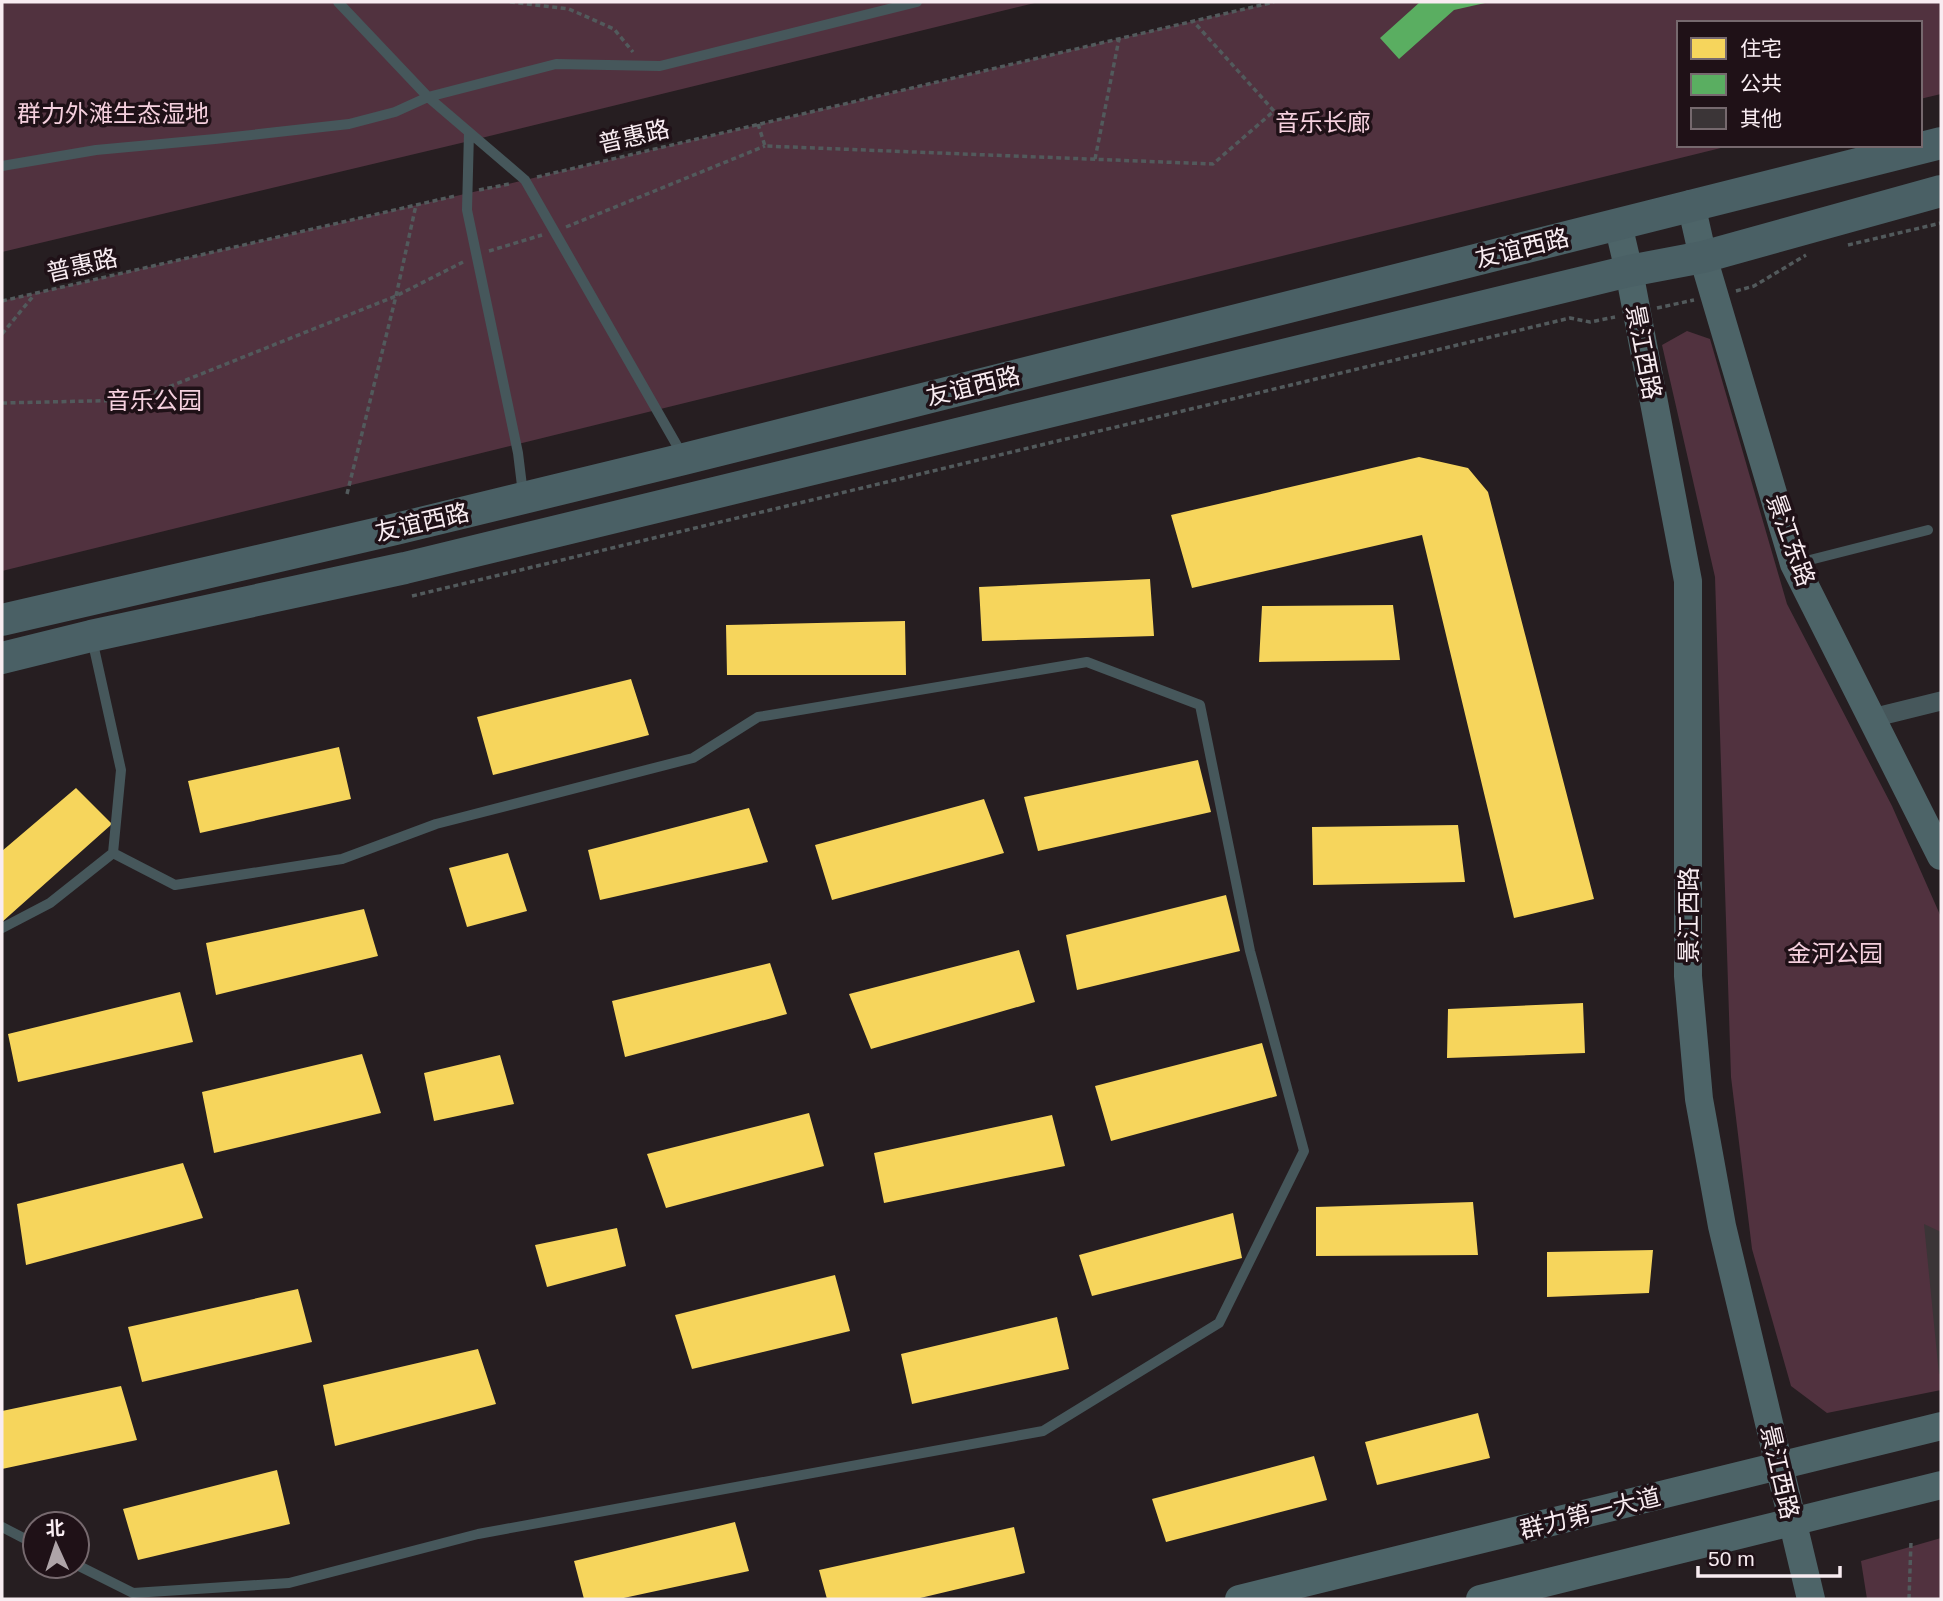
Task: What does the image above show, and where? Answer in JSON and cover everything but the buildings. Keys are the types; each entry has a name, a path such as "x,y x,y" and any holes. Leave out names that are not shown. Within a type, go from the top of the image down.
{"main road":[{"name":"友谊西路","path":"2,620 684,459 1941,143"},
{"name":"友谊西路","path":"2,658 419,565 1629,271 1703,257 1941,191"},
{"name":"景江东路","path":"1691,204 1703,257 1794,564 1941,856"},
{"name":"景江西路","path":"1618,223 1688,581 1688,976 1699,1099 1722,1226 1811,1599"},
{"name":"群力第一大道","path":"1239,1599 1941,1426"},
{"path":"1480,1599 1941,1485"}],"street":[{"path":"1872,718 1941,701"}],"lane":[{"path":"338,2 428,97 525,180 684,459"},
{"path":"2,166 96,150 349,124 395,112 428,97 556,64 660,66 917,2"},
{"path":"469,132 467,210 518,453 524,498"},
{"path":"1794,564 1928,530"},
{"path":"2,929 50,903 113,853 121,770 91,636"},
{"path":"91,1572 133,1593 289,1583 478,1534 1043,1431 1219,1323 1304,1151 1250,951 1200,705 1087,662 758,717 693,758 436,824 342,859 175,885 113,853"},
{"path":"2,1527 21,1537"}],"path":[{"path":"510,2 569,9 614,29 644,66"},
{"name":"普惠路","path":"2,301 1274,2"},
{"path":"2,402 136,400 396,296 478,255 555,231 765,146 1213,164 1273,111 1192,21"},
{"path":"1095,159 1119,39"},
{"path":"758,124 765,146"},
{"path":"347,494 416,205"},
{"path":"1835,248 1941,223"},
{"path":"412,596 1556,321 1570,318 1590,322 1754,286 1809,254"},
{"path":"2,334 35,293"},
{"path":"1909,1599 1910,1541"}],"green space":[{"name":"群力外滩生态湿地","path":"2,2 1039,2 2,252"},
{"name":"音乐公园","path":"1274,2 1941,2 1941,94 1922,99 1922,21 1677,21 1677,147 1725,147 2,571 2,301"},
{"name":"金河公园","path":"1687,331 1710,339 1787,604 1892,806 1941,917 1941,1390 1827,1413 1791,1386 1752,1249 1731,1077 1715,577 1662,345"},
{"path":"1941,1538 1941,1599 1867,1599 1861,1561"}],"park label":[{"name":"音乐长廊","path":"1323,122"}]}
